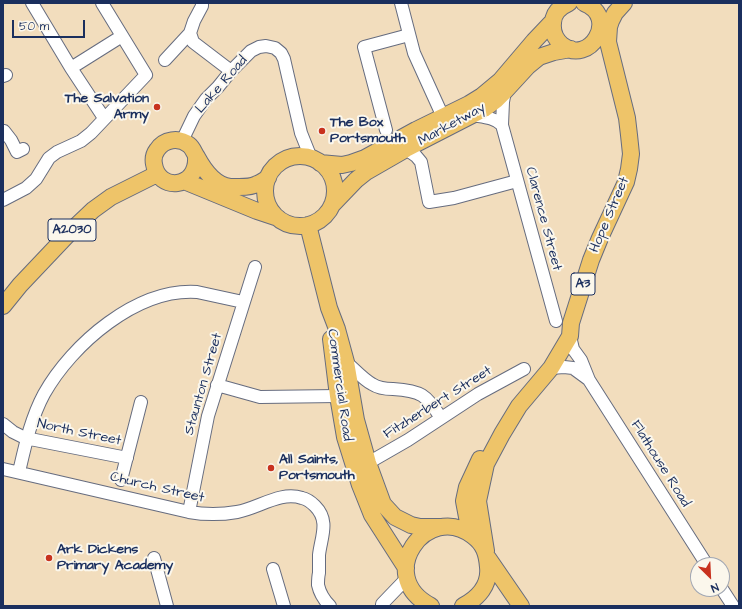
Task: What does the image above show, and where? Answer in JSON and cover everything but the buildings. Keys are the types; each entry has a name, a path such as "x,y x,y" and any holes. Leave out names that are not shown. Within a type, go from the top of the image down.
{"main road":[{"name":"Marketway","path":"315,160 342,165 351,163 364,158 482,96 500,81 534,41 554,13 569,3"},
{"path":"585,3 595,10 598,16"},
{"path":"598,16 609,3"},
{"name":"Hope Street","path":"464,606 471,602 484,588 489,570 478,501 486,464 519,406 551,368 570,336 571,323 591,260 626,182 630,154 629,129 608,42 611,20 624,3"},
{"path":"554,13 552,29 554,36 564,46 571,49"},
{"name":"Marketway","path":"332,205 356,180 366,172 406,149 484,109 496,100 528,66 539,57 554,52 571,49 584,49 589,46 598,36 600,22 598,16"},
{"path":"196,157 197,164 195,171 190,177 178,183 167,182 162,179 154,168 154,155 158,149 162,144 175,140 188,144 206,172 216,181 228,187 246,187 256,185 268,178"},
{"path":"302,156 315,160 328,171 334,182 335,193 332,205 326,214 318,221 308,225 297,226 287,224 270,210 266,200 265,189 268,178 278,164 285,160 302,156"},
{"name":"A2030","path":"3,306 20,285 93,210 111,197 157,174"},
{"path":"184,181 278,218"},
{"name":"Commercial Road","path":"308,225 329,308 337,329 346,362 356,420 368,463 383,504 395,518 411,525 420,527 455,527 470,533"},
{"name":"Commercial Road","path":"329,308 330,331 338,396 345,437 360,485 372,515 406,573 416,596 431,606"},
{"name":"Hope Street","path":"470,533 464,501 467,487 479,461 502,434"},
{"path":"406,573 407,559 415,542 422,535 440,527"},
{"path":"470,533 476,538 487,555"},
{"name":"A3","path":"487,555 521,606"}],"street":[{"path":"32,3 71,68 104,118"},
{"path":"3,200 26,188 36,179 49,158 57,152 85,138 91,133 146,75 102,3"},
{"path":"165,60 190,33 202,3"},
{"path":"401,3 414,53 443,117"},
{"path":"190,33 193,42 231,71"},
{"path":"386,130 364,47 409,35"},
{"path":"71,68 122,36"},
{"name":"Lake Road","path":"182,141 194,116 206,99 251,51 259,47 266,46 275,48 281,52 284,59 300,133 315,160"},
{"name":"Clarence Street","path":"505,91 502,125 556,321"},
{"path":"472,115 494,119 502,125"},
{"path":"3,131 11,140 17,152 23,149"},
{"path":"406,149 416,156 421,162 429,202 454,198 517,181"},
{"name":"Staunton Street","path":"189,512 208,416 255,267"},
{"path":"18,472 26,438 44,394 79,347 97,331 132,308 149,301 182,292 205,293 243,302"},
{"path":"570,336 573,349 581,360 589,380"},
{"path":"346,362 372,384 382,388 415,391 424,396 433,405 441,418"},
{"path":"551,368 574,368 589,380"},
{"name":"Fitzherbert Street","path":"368,463 408,440 478,394 524,369"},
{"name":"Flathouse Road","path":"589,380 702,557"},
{"path":"217,385 260,397 338,396"},
{"path":"122,480 141,402"},
{"name":"North Street","path":"3,424 13,432 26,438 127,458"},
{"name":"Church Street","path":"3,469 207,515 238,512 286,496 306,499 318,510 322,516 324,524 318,584 324,599 330,606"},
{"path":"154,558 167,606"},
{"path":"272,569 284,606"},
{"path":"382,606 406,573"},
{"path":"727,597 733,606"}],"place":[{"name":"The Salvation Army","path":"157,107"},
{"name":"The Box Portsmouth","path":"322,131"},
{"name":"All Saints, Portsmouth","path":"271,468"},
{"name":"Ark Dickens Primary Academy","path":"49,558"}]}
